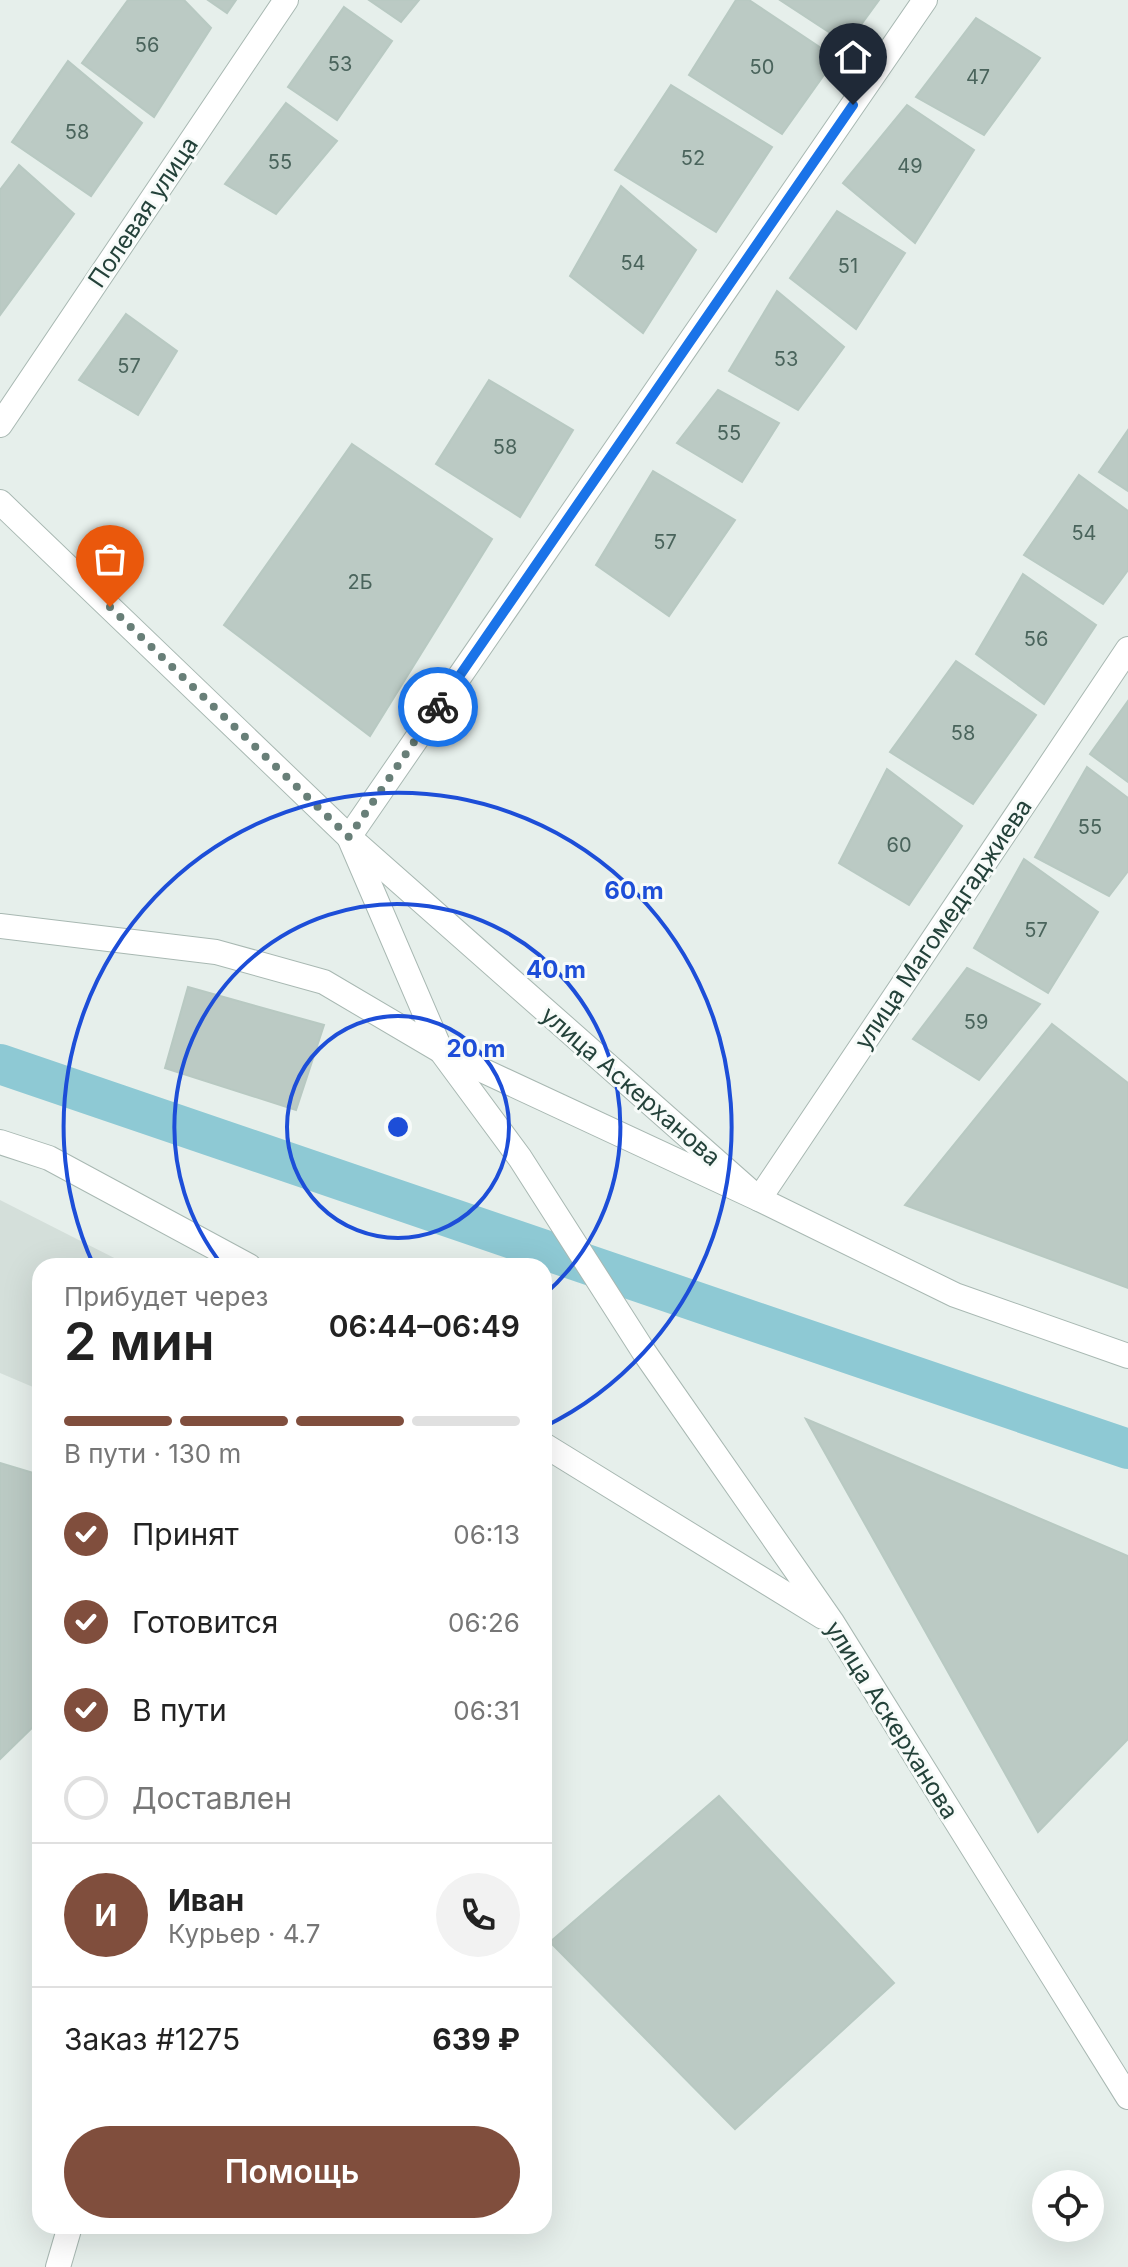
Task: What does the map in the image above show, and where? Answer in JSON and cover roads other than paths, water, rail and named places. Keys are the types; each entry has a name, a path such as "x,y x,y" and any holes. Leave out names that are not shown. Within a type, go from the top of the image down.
{"street":[{"name":"Полевая улица","path":"0,425 286,0"},
{"path":"441,1051 349,837 925,0"},
{"name":"улица Аскерханова","path":"0,502 349,837 759,1199 955,1295 1128,1356"},
{"name":"улица Магомедгаджиева","path":"759,1199 1128,649"},
{"path":"0,926 216,952 324,982 441,1051 759,1199"},
{"name":"улица Аскерханова","path":"441,1051 520,1158 644,1352 832,1622 1128,2097"},
{"path":"0,1142 49,1158 234,1258"},
{"path":"552,1450 832,1622"},
{"path":"58,2267 68,2234"}],"waterway":[{"path":"0,1064 1128,1449"}]}
